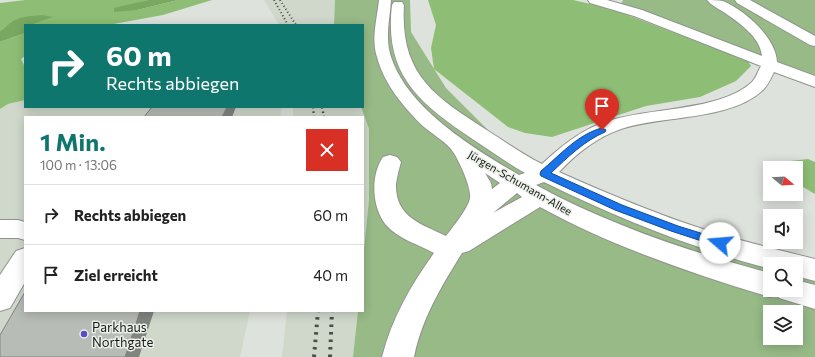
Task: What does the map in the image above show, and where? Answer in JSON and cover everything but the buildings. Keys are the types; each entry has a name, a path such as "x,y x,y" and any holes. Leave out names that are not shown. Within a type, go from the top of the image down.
{"street":[{"name":"Jürgen-Schumann-Allee","path":"385,0 380,35 386,64 395,82 412,104 459,147 517,183"},
{"name":"Jürgen-Schumann-Allee","path":"398,0 396,32 399,48 404,63 416,81 432,100 456,119 522,162 542,185 571,214 673,255 763,283"},
{"path":"594,0 638,13 815,82"},
{"path":"451,249 542,185 559,160 590,136 614,124 700,109 735,100 756,87 768,71 770,64 769,49 761,37 741,17 713,0"},
{"path":"741,0 815,42"},
{"path":"398,357 399,348 416,303 470,222 482,198 480,184 459,147"},
{"path":"390,162 385,184 387,201 395,219 410,230 451,249"},
{"path":"470,222 492,201 517,183 542,185"},
{"name":"Jürgen-Schumann-Allee","path":"542,185 618,208 674,229 763,257"},
{"path":"0,229 18,229 24,231"},
{"path":"0,299 24,260"},
{"path":"803,267 815,270"},
{"path":"803,294 815,297"}],"shaded area":[{"path":"25,0 148,0 134,4 137,10 178,0 212,0 163,15 114,24 34,24 52,17 12,22 5,29 0,31 0,3"},
{"path":"148,0 178,0 137,10 114,12 114,8"},
{"path":"264,0 335,0 334,24 278,24"},
{"path":"335,0 410,0 411,32 446,88 504,146 577,183 669,219 763,247 763,249 801,257 763,257 763,297 803,297 803,257 815,260 815,357 353,357 358,312 364,312 364,249 369,200 369,129 361,108 364,108 364,24 334,24"},
{"path":"428,0 573,0 612,9 748,61 751,66 736,81 700,97 646,106 552,137 525,133 508,127 434,69 431,48 436,25"},
{"path":"623,0 815,0 815,87 618,10"},
{"path":"42,15 53,17 34,24 24,24 24,33 0,42 0,31 16,19"},
{"path":"24,33 24,57 21,59 24,65 24,100 8,104 0,109 0,42"},
{"path":"24,100 24,108 282,108 280,116 24,116 24,312 250,312 240,357 0,357 0,109 8,104"},
{"path":"293,108 361,108 369,129 369,200 364,249 364,116 293,116"},
{"path":"808,159 815,162 815,194 803,187 803,161 790,161"},
{"path":"287,312 358,312 353,357 282,357"}],"railway":[{"path":"274,0 287,24"},
{"path":"280,0 295,24"},
{"path":"313,108 314,116"},
{"path":"322,108 324,116"},
{"path":"314,357 318,312"},
{"path":"330,357 332,312"}],"place":[{"name":"Parkhaus Northgate","path":"84,334"}],"route":[{"path":"602,130 590,136 570,150 544,174 618,208 674,229 720,243"}]}
